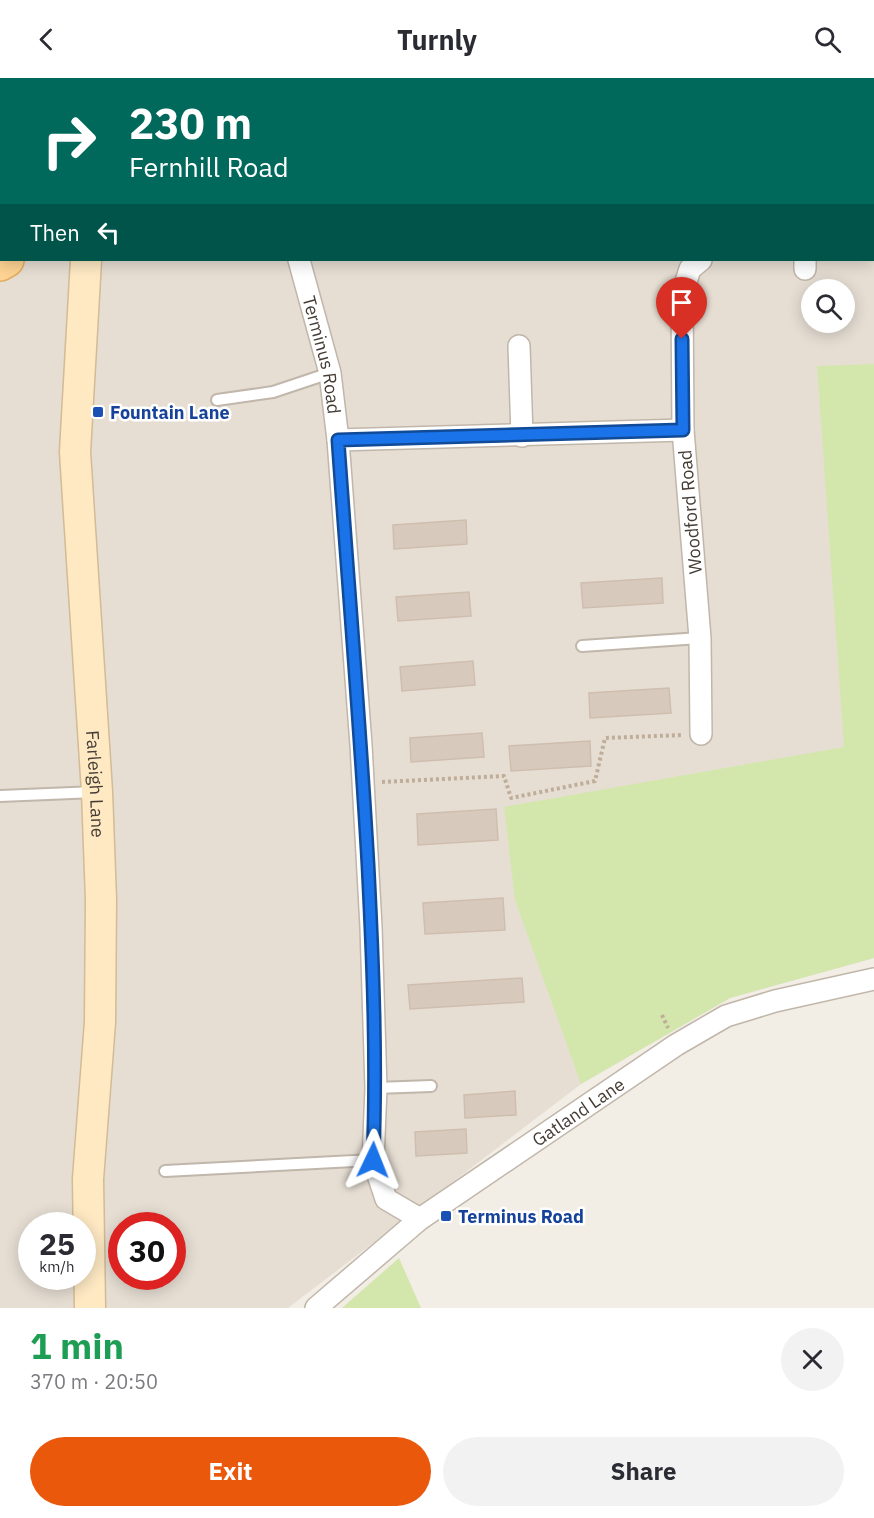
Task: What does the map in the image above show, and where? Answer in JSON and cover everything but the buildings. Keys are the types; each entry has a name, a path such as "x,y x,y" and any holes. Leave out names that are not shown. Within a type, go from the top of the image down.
{"street":[{"name":"Farleigh Lane","path":"86,261 75,452 97,792 101,900 100,1022 88,1179 90,1308"},
{"name":"Terminus Road","path":"299,261 330,373 338,440 371,927 376,1088 373,1160 386,1198 420,1219"},
{"name":"Woodford Road","path":"700,261 690,269 682,294 683,430 700,638 701,734"},
{"path":"519,346 522,436"},
{"path":"338,440 683,430"},
{"name":"Gatland Lane","path":"316,1308 420,1219 676,1045 726,1016 775,1001 874,979"}],"lane":[{"path":"217,400 273,392 330,373"},
{"path":"582,646 700,638"},
{"path":"0,796 97,792"},
{"path":"376,1088 430,1086"},
{"path":"165,1171 373,1160"}],"path":[{"path":"363,783 504,776 512,798 595,781 605,738 701,734"}],"shaded area":[{"path":"0,261 874,261 874,958 730,998 581,1084 288,1308 0,1308"}],"green space":[{"path":"874,364 874,958 730,998 581,1084 515,900 504,807 844,747 817,366"},
{"path":"399,1258 421,1308 342,1308"}],"place":[{"name":"Fountain Lane","path":"98,412"},
{"name":"Terminus Road","path":"446,1216"}],"route":[{"path":"373,1160 376,1088 371,927 361,745 338,440 683,430 682,339"}]}
